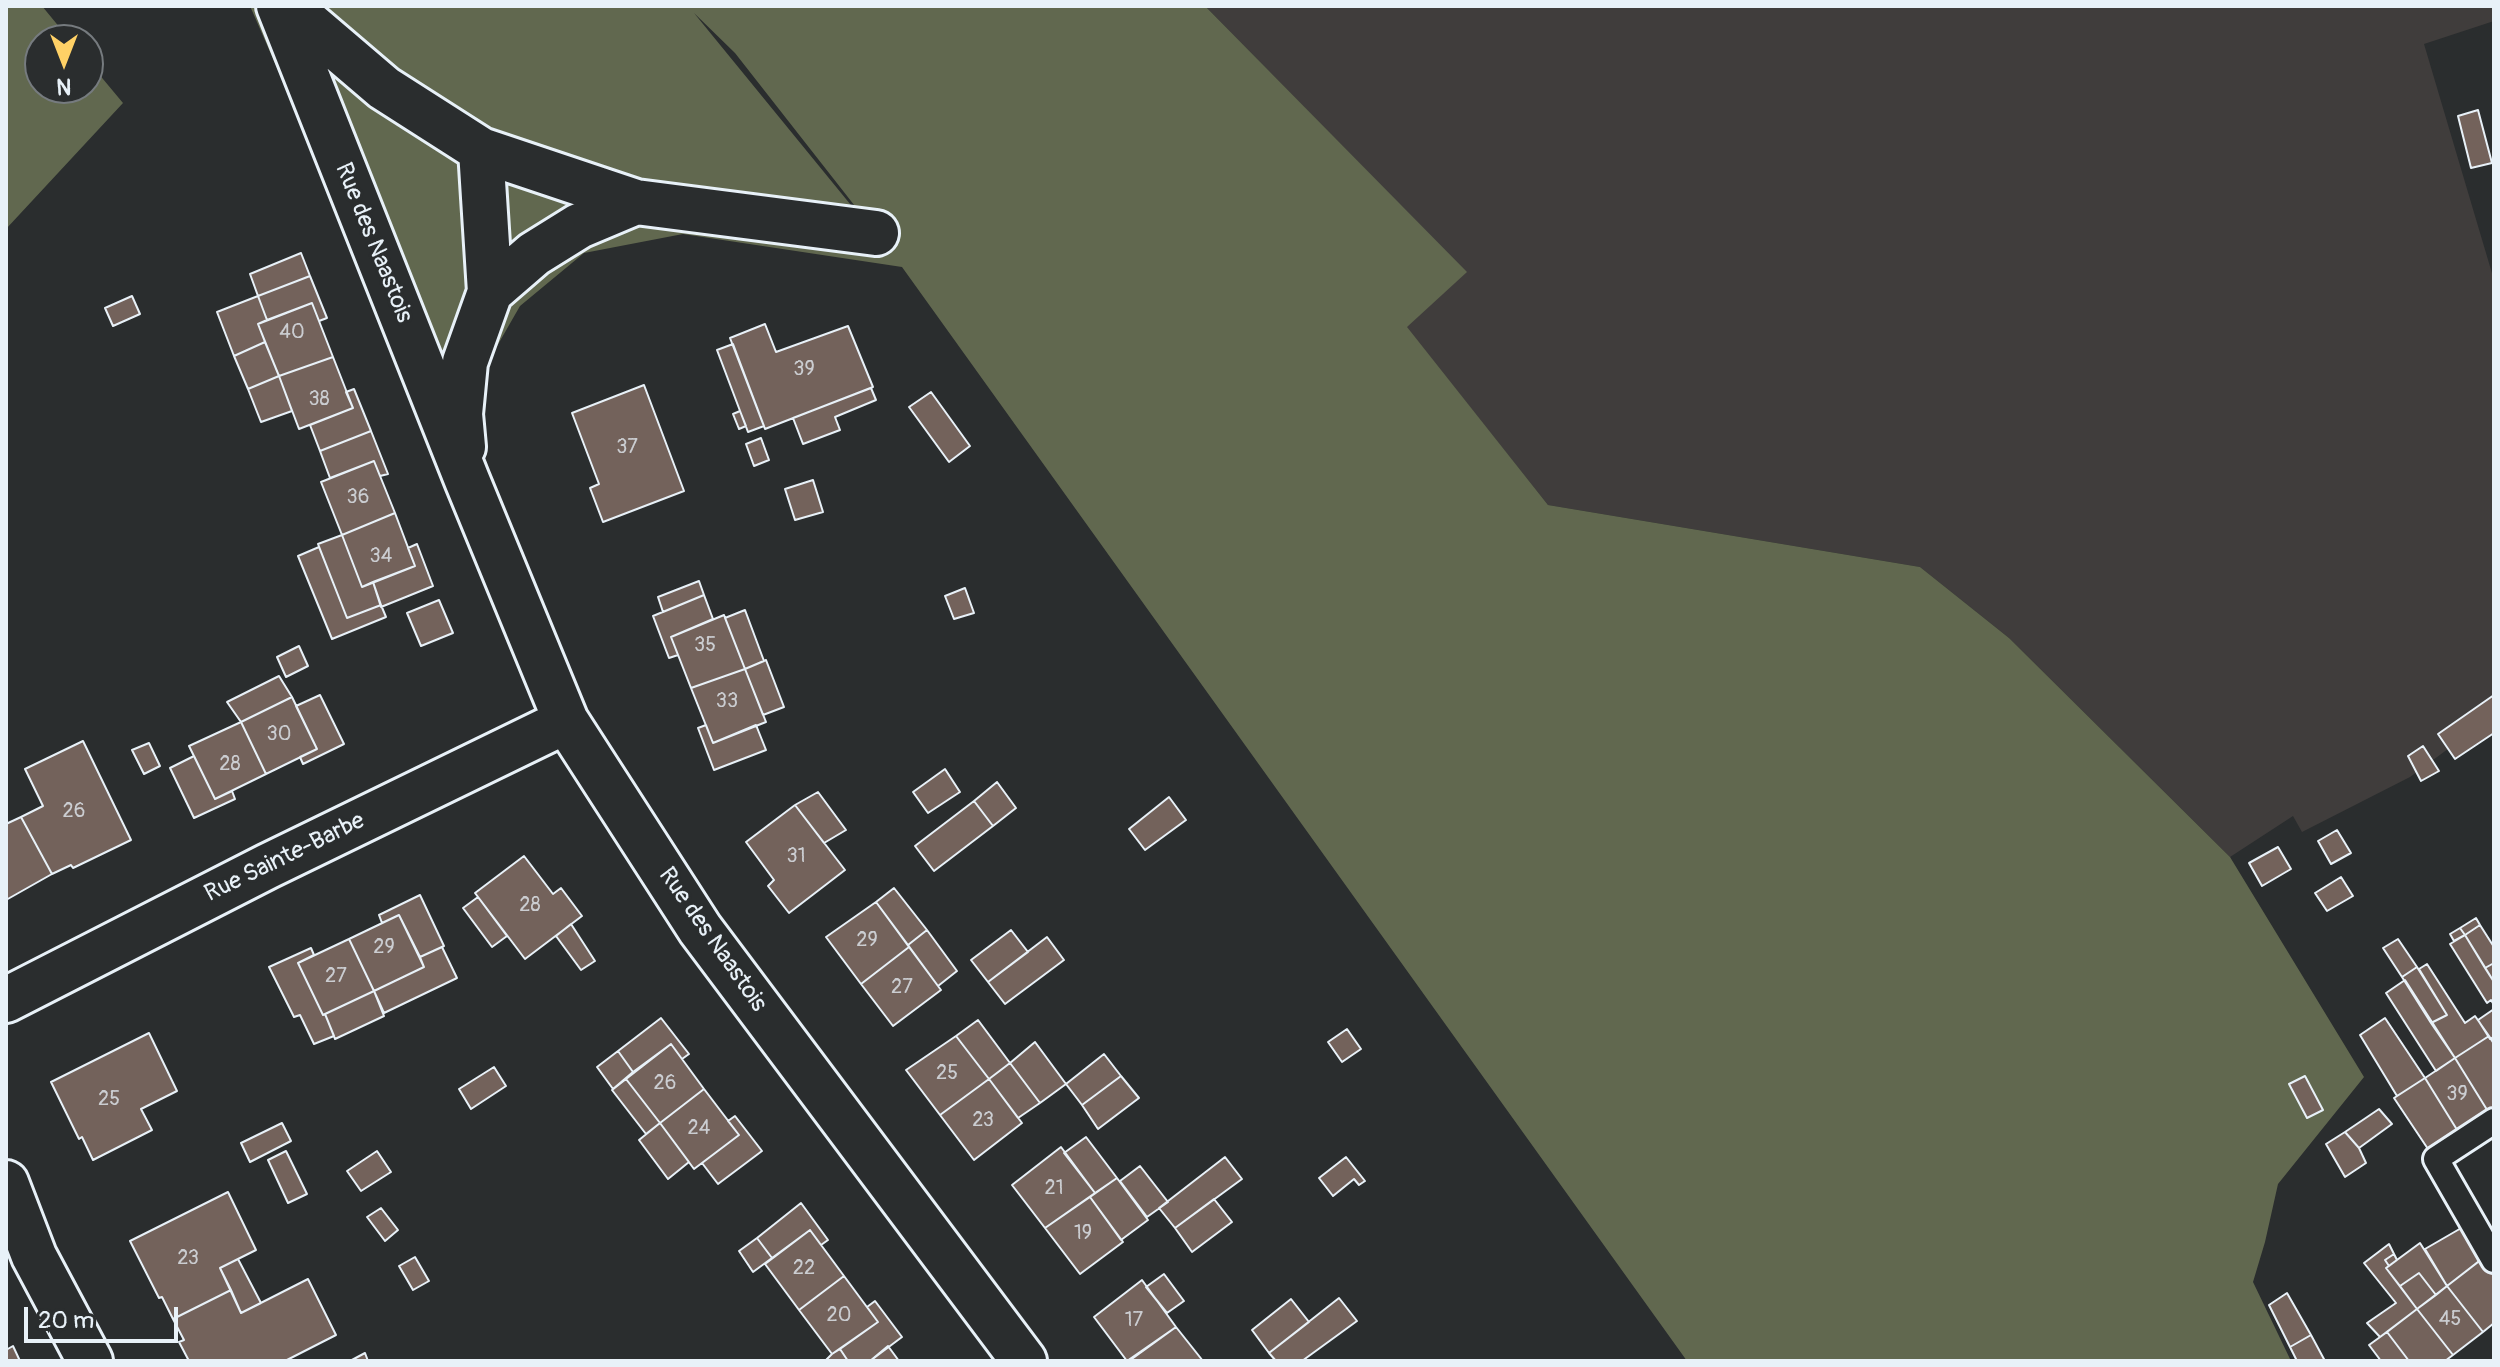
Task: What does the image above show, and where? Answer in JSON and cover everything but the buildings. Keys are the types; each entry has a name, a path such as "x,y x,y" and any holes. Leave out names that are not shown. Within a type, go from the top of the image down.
{"street":[{"name":"Rue des Naastois","path":"279,6 566,721 700,929 1024,1361"},
{"path":"288,6 384,88 481,150 636,202 876,233"},
{"name":"Rue des Naastois","path":"467,480 460,414 465,362 490,292 481,150"},
{"name":"Rue des Naastois","path":"490,292 534,254 579,226 636,202"},
{"name":"Rue Sainte-Barbe","path":"6,1000 268,866 566,721"},
{"path":"6,1183 20,1263 90,1361"}],"lane":[{"path":"2494,1121 2436,1159 2494,1260"}],"shaded area":[{"path":"1205,6 2494,6 2494,21 2424,44 2494,280 2494,715 2410,777 2302,832 2293,816 2230,857 2009,638 1920,567 1548,505 1406,327 1466,272"}],"green space":[{"path":"6,6 42,6 57,24 24,24 24,104 104,104 104,80 123,103 6,229"},
{"path":"250,6 1205,6 1467,272 1407,327 1548,505 1920,567 2009,638 2230,857 2364,1077 2278,1184 2253,1282 2291,1361 1687,1361 902,267 683,234 584,253 520,306 441,444","holes":["694,13 735,53 887,247 886,248"]}]}
